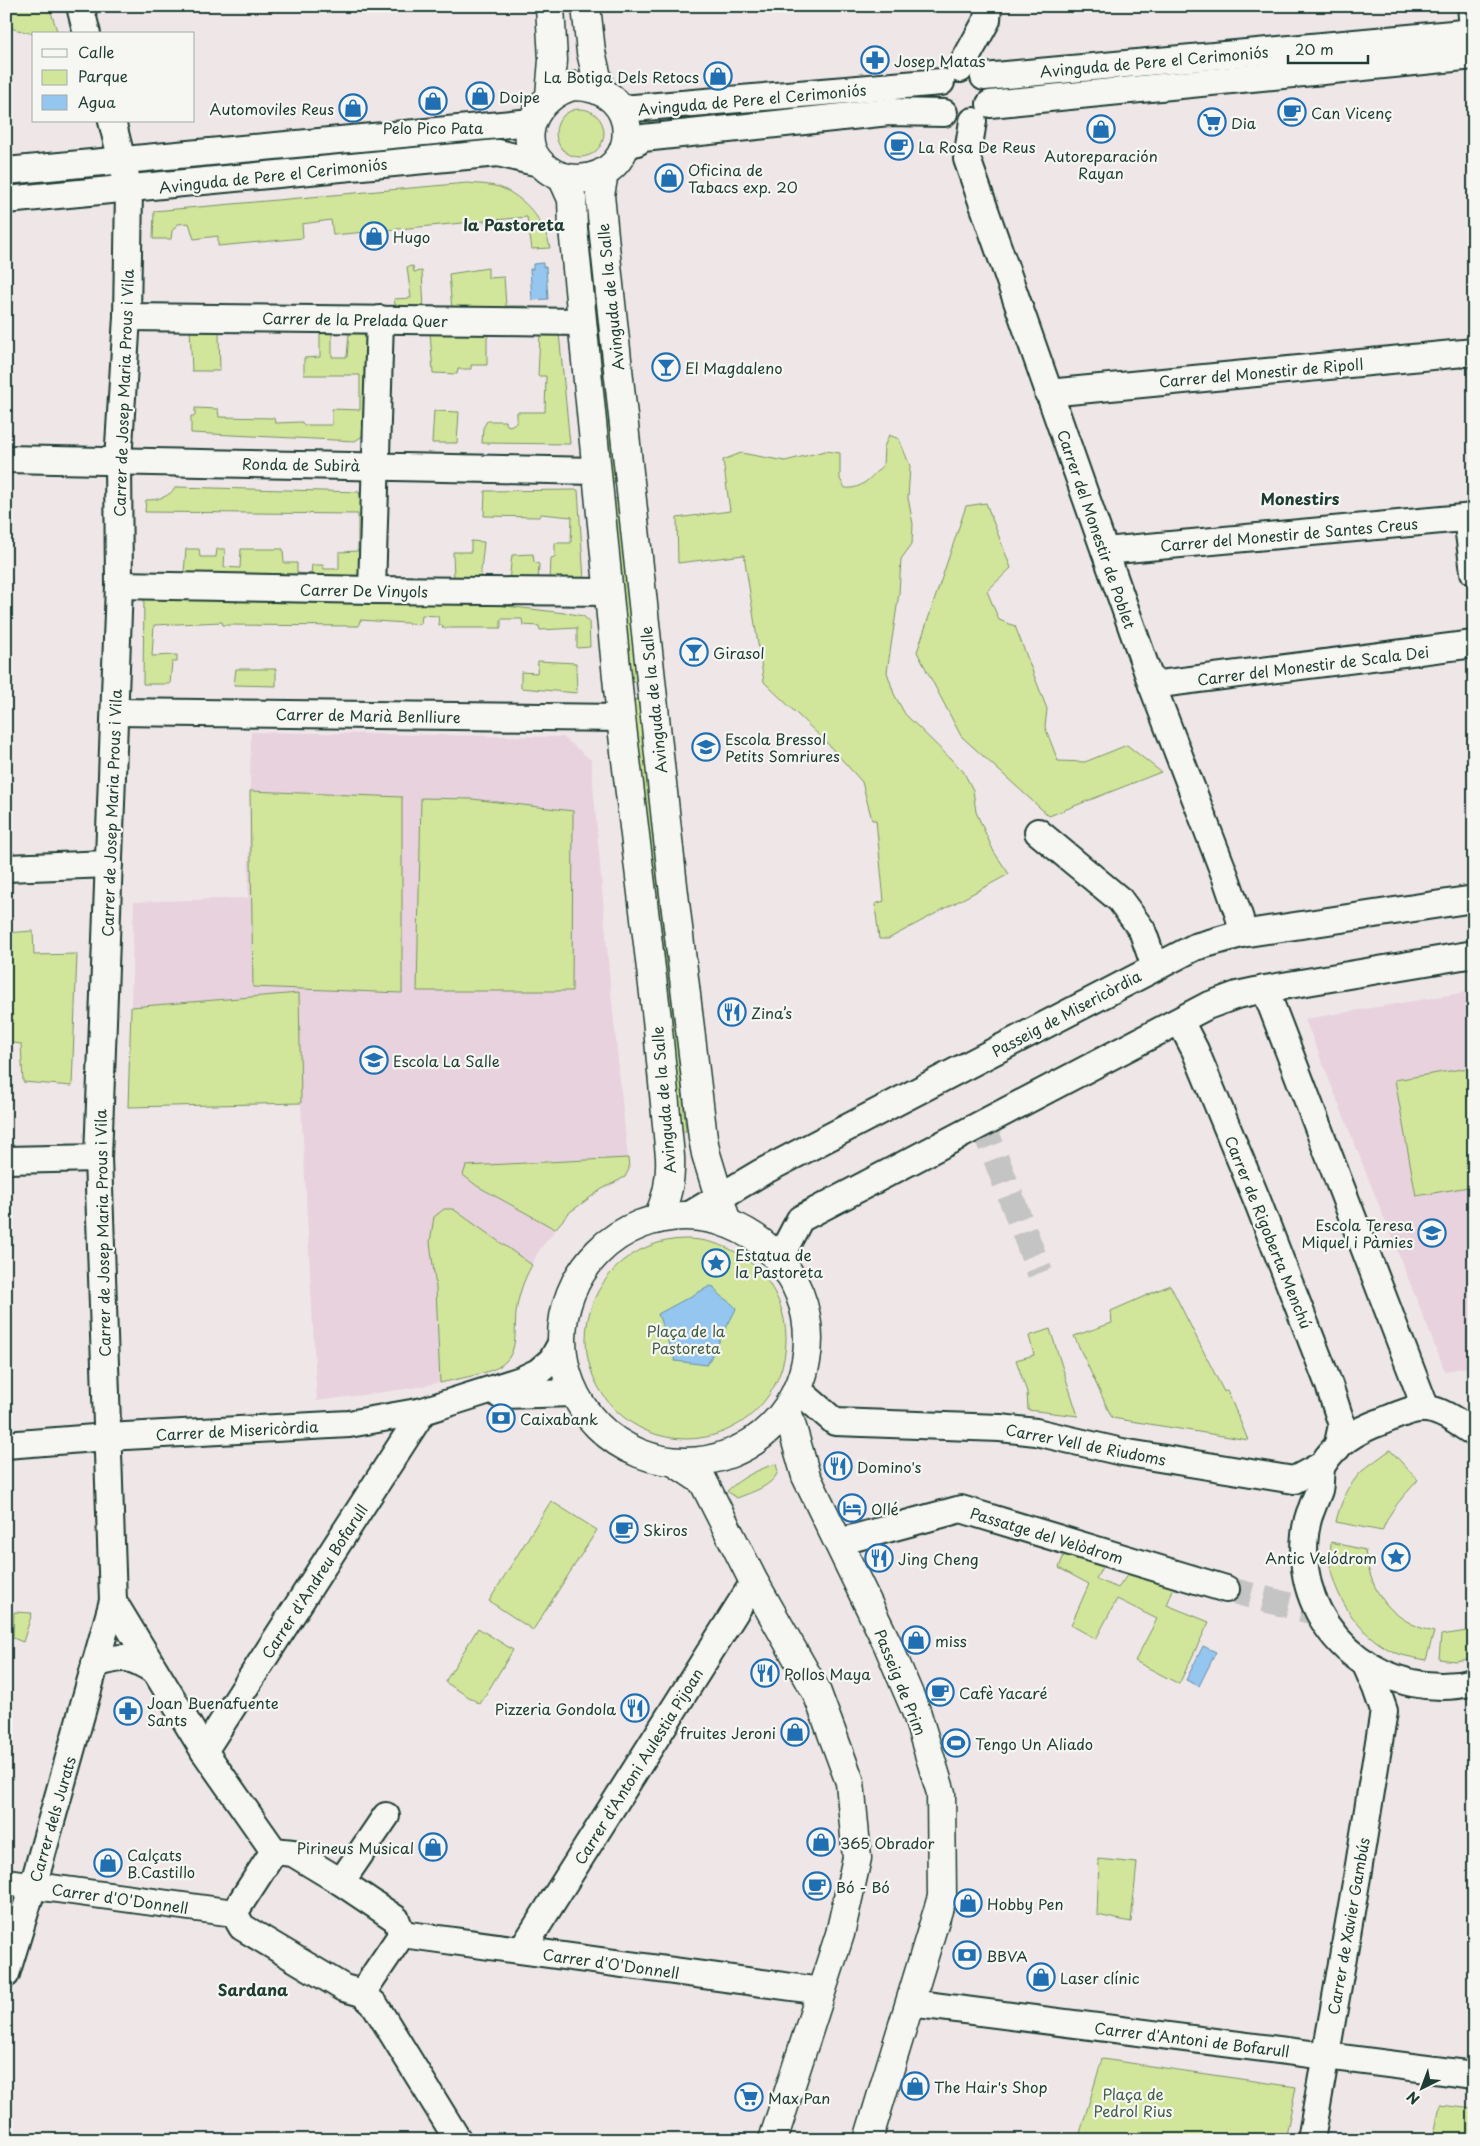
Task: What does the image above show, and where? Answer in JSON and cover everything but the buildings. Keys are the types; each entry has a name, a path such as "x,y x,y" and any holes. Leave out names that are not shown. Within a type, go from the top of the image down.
{"street":[{"path":"80,6 86,32"},
{"path":"550,6 553,60 550,96"},
{"path":"586,6 590,52 600,90"},
{"path":"951,76 970,69 984,77 990,86 991,95 982,113 957,122 944,113 938,98 951,76 987,20 988,6"},
{"path":"1471,6 1474,40"},
{"name":"Avinguda de Pere el Cerimoniós","path":"984,77 1474,40"},
{"name":"Avinguda de Pere el Cerimoniós","path":"982,113 1474,40"},
{"name":"Avinguda de Pere el Cerimoniós","path":"622,109 951,76"},
{"path":"574,86 588,86 600,90 613,99 622,109 626,123 624,146 620,157 604,173 590,178 551,170 532,147 530,130 540,107 550,96 561,89 574,86"},
{"name":"Avinguda de Pere el Cerimoniós","path":"624,146 643,138 889,112 944,113"},
{"name":"Carrer del Monestir de Poblet","path":"982,113 967,159 1152,685 1226,878 1240,919 1241,934"},
{"name":"Carrer de Josep Maria Prous i Vila","path":"107,1437 98,1158 119,585 118,461 127,317 129,189 124,162 112,122"},
{"name":"Avinguda de Pere el Cerimoniós","path":"6,171 124,162 532,122"},
{"name":"Avinguda de Pere el Cerimoniós","path":"6,200 498,153 551,170"},
{"path":"129,189 144,173 184,168 202,154"},
{"name":"Avinguda de la Salle","path":"551,170 572,199 573,228 621,718 657,1019 670,1157 667,1197 658,1219"},
{"name":"Avinguda de la Salle","path":"604,173 600,195 672,877 703,1138 727,1223"},
{"name":"Carrer de la Prelada Quer","path":"127,317 582,322"},
{"path":"372,590 374,465 380,319"},
{"name":"Carrer del Monestir de Ripoll","path":"1048,393 1474,352"},
{"name":"Ronda de Subirà","path":"6,459 596,471"},
{"path":"1470,518 1474,572"},
{"name":"Carrer del Monestir de Santes Creus","path":"1104,551 1470,518"},
{"name":"Carrer De Vinyols","path":"119,585 608,592"},
{"name":"Carrer del Monestir de Scala Dei","path":"1152,685 1474,644"},
{"name":"Carrer de Marià Benlliure","path":"114,712 621,718"},
{"path":"1038,832 1120,900 1142,930 1155,967"},
{"path":"6,868 110,864"},
{"name":"Passeig de Misericòrdia","path":"688,1216 762,1172 1195,946 1241,934 1474,898"},
{"path":"779,1258 800,1218 1207,1006 1237,995 1265,989 1474,954"},
{"path":"1265,989 1426,1408 1450,1418 1474,1433"},
{"name":"Carrer de Rigoberta Menchú","path":"1180,1021 1195,1050 1257,1200 1329,1385 1342,1425 1311,1510 1306,1530 1305,1573 1310,1594 1318,1613 1331,1633 1347,1651 1366,1666"},
{"path":"6,1160 98,1158"},
{"path":"688,1216 703,1217 727,1223 753,1236 779,1258 799,1292 808,1330 809,1349 805,1369 792,1400 770,1429 752,1445 727,1456 702,1462 676,1463 651,1458 627,1448 606,1434 588,1415 574,1393 565,1368 562,1342 566,1308 575,1285 588,1263 599,1251 626,1230 658,1219 688,1216"},
{"name":"Carrer de Misericòrdia","path":"6,1445 107,1437 349,1424 423,1411 465,1396 521,1380 538,1372 552,1360 562,1342"},
{"name":"Carrer de Misericòrdia","path":"465,1396 574,1393"},
{"name":"Carrer Vell de Riudoms","path":"792,1400 835,1422 1000,1428 1036,1432 1122,1452 1294,1480 1329,1457 1361,1429 1408,1412 1426,1408"},
{"name":"Passeig de Prim","path":"792,1400 806,1476 887,1643 916,1711 941,1793 942,1897 868,2140"},
{"name":"Carrer d'Andreu Bofarull","path":"204,1751 423,1411"},
{"name":"Carrer dels Jurats","path":"6,1974 33,1886 113,1601 107,1437"},
{"path":"676,1463 703,1481 754,1582 817,1693 850,1782 857,1858 840,1934 773,2140"},
{"name":"Passatge del Velòdrom","path":"839,1542 961,1510 1226,1589"},
{"name":"Carrer d'Antoni Aulestia Pijoan","path":"522,1950 754,1582"},
{"path":"113,1601 204,1751 274,1851 293,1853 396,1919 402,1934 362,1993"},
{"path":"95,1664 118,1657 132,1658 155,1670"},
{"path":"1366,1666 1386,1676 1417,1685 1448,1687 1474,1682"},
{"name":"Carrer de Xavier Gambús","path":"1311,2140 1358,1878 1384,1711 1366,1666"},
{"path":"1384,1711 1398,1694 1417,1685"},
{"path":"341,1882 386,1816"},
{"path":"274,1851 234,1913 242,1927 344,1988 362,1993 375,2005 458,2140"},
{"name":"Carrer d'O'Donnell","path":"6,1882 234,1913"},
{"name":"Carrer d'O'Donnell","path":"402,1934 821,1991"},
{"name":"Carrer d'Antoni de Bofarull","path":"910,2003 1474,2075"}],"shaded area":[{"name":"Escola La Salle","path":"251,732 563,737 591,760 610,983 629,1169 625,1177 602,1189 570,1212 539,1250 525,1278 516,1311 514,1348 510,1357 500,1367 420,1387 317,1401 301,1103 128,1107 134,902 248,898"},
{"name":"Escola Teresa Miquel i Pàmies","path":"1474,991 1474,1366 1445,1371 1305,1019"}],"green space":[{"path":"6,6 49,6 57,32 32,34 6,27"},
{"path":"580,109 589,111 597,116 602,124 604,133 602,142 597,150 589,155 580,157 571,155 563,150 558,142 556,133 558,124 563,116 571,111"},
{"path":"467,183 499,187 517,197 539,219 550,248 532,249 527,217 333,235 331,220 302,224 303,238 218,246 218,236 194,239 189,223 178,224 172,231 171,239 153,239 154,211"},
{"path":"594,231 619,481 611,482 585,232"},
{"path":"413,266 414,272 422,271 424,309 396,309 394,299 411,298 407,267"},
{"path":"488,268 488,278 504,277 506,306 526,306 526,311 452,310 449,274"},
{"path":"222,327 219,334 220,371 192,371 190,328"},
{"path":"320,331 332,332 332,357 347,357 349,333 362,333 368,341 364,435 355,441 191,433 191,416 195,416 195,408 218,409 219,417 274,418 275,423 302,422 303,425 332,425 332,409 360,410 360,375 304,375 304,358 320,357"},
{"path":"430,332 490,332 487,338 487,365 471,365 471,369 458,369 457,374 433,373"},
{"path":"559,333 570,444 482,443 483,428 487,421 505,421 510,426 517,422 517,412 545,412 546,376 538,376 540,334"},
{"path":"434,411 459,412 457,443 432,443"},
{"path":"889,435 899,439 910,466 908,498 913,524 912,544 901,559 899,593 887,672 894,694 905,714 963,771 973,790 976,812 994,852 1009,874 888,939 879,939 875,904 884,901 876,820 872,820 862,782 827,743 764,682 744,555 678,563 677,518 730,511 723,460 741,453 785,461 825,451 840,453 840,479 845,488 851,488 862,485 883,465 884,447"},
{"path":"176,487 359,492 363,507 362,569 358,577 184,573 186,549 199,549 200,557 216,557 217,549 225,549 224,567 240,568 241,549 283,549 284,563 297,563 297,573 311,574 312,565 323,565 324,569 339,569 339,552 358,551 358,514 145,512 146,500 163,497"},
{"path":"578,490 584,580 550,582 551,558 555,557 555,543 571,543 572,517 541,514 539,517 484,516 485,491"},
{"path":"621,498 640,682 632,682 612,499"},
{"path":"986,503 1011,568 987,591 999,620 1015,626 1047,709 1045,727 1058,761 1085,762 1127,745 1161,772 1049,816 961,736 917,652 966,506"},
{"path":"471,541 484,542 480,580 454,579 453,552 471,552"},
{"path":"533,554 534,562 539,564 538,582 509,581 512,555"},
{"path":"144,596 472,602 583,616 589,621 590,647 577,648 577,628 540,630 539,626 523,625 522,619 501,619 501,628 443,628 442,625 439,625 438,616 422,615 421,624 360,620 359,626 223,625 222,622 154,625 152,656 177,655 177,662 172,662 170,684 143,684"},
{"path":"538,661 576,663 577,693 521,688 521,672 537,673"},
{"path":"236,669 276,669 276,686 234,685"},
{"path":"642,699 686,1131 677,1132 633,700"},
{"path":"250,791 402,797 402,993 253,987"},
{"path":"421,798 472,799 573,811 572,991 417,991"},
{"path":"33,931 34,955 77,954 72,1086 23,1082 21,1044 6,1042 6,933"},
{"path":"299,993 301,1103 128,1107 131,1007"},
{"path":"1474,1067 1474,1186 1416,1196 1395,1080"},
{"path":"628,1158 629,1169 625,1177 602,1189 570,1212 555,1229 477,1186 463,1175 466,1166"},
{"path":"444,1209 453,1209 532,1265 520,1294 516,1313 513,1349 506,1361 495,1369 440,1383 436,1288 430,1242 434,1217"},
{"name":"Plaça de la Pastoreta","path":"686,1239 705,1241 733,1251 749,1262 763,1276 778,1301 784,1320 786,1339 784,1358 774,1386 763,1402 749,1416 724,1431 705,1437 686,1439 667,1437 639,1427 623,1416 609,1402 594,1377 588,1358 586,1339 588,1320 598,1292 609,1276 623,1262 648,1247 667,1241"},
{"path":"1170,1285 1224,1392 1227,1390 1248,1440 1112,1418 1074,1336 1112,1323 1111,1311"},
{"path":"1050,1329 1078,1416 1028,1410 1027,1392 1016,1360 1034,1355 1029,1336"},
{"path":"1390,1450 1418,1480 1393,1510 1382,1531 1336,1522 1339,1509 1352,1483 1364,1469"},
{"path":"776,1464 778,1472 775,1477 761,1488 737,1498 727,1491 750,1475"},
{"path":"551,1501 597,1530 533,1630 489,1601"},
{"path":"1331,1542 1365,1550 1372,1579 1385,1603 1406,1621 1434,1632 1426,1660 1402,1655 1386,1648 1363,1630 1338,1593 1330,1562"},
{"path":"1066,1549 1104,1563 1096,1579 1118,1588 1131,1570 1175,1584 1167,1605 1209,1622 1179,1684 1135,1661 1157,1619 1117,1599 1096,1639 1071,1625 1089,1584 1059,1568"},
{"path":"14,1612 32,1613 23,1642 13,1638"},
{"path":"478,1628 513,1650 480,1704 445,1682"},
{"path":"1474,1630 1474,1658 1455,1661 1439,1659 1441,1635"},
{"path":"1099,1859 1137,1863 1131,1922 1097,1915"},
{"name":"Plaça de Pedrol Rius","path":"1102,2059 1296,2087 1285,2140 1078,2140"},
{"path":"1440,2105 1474,2109 1474,2140 1433,2140"}],"water":[{"path":"543,263 543,267 546,267 548,299 532,300 530,269 533,269 533,264"},
{"path":"710,1286 714,1287 718,1293 736,1308 735,1311 707,1365 675,1361 658,1314"},
{"path":"1203,1646 1216,1652 1199,1686 1186,1680"}],"tunnel":[{"path":"982,1122 1040,1273"},
{"path":"1226,1589 1318,1613"}],"place":[{"name":"Josep Matas","path":"875,60"},
{"name":"La Botiga Dels Retocs","path":"718,76"},
{"name":"Doipe","path":"480,96"},
{"name":"Pelo Pico Pata","path":"433,101"},
{"name":"Automoviles Reus","path":"353,108"},
{"name":"Can Vicenç","path":"1292,112"},
{"name":"Dia","path":"1212,122"},
{"name":"Autoreparación Rayan","path":"1101,129"},
{"name":"La Rosa De Reus","path":"899,146"},
{"name":"Oficina de Tabacs exp. 20","path":"669,178"},
{"name":"Hugo","path":"374,236"},
{"name":"El Magdaleno","path":"666,367"},
{"name":"Girasol","path":"694,652"},
{"name":"Escola Bressol Petits Somriures","path":"706,747"},
{"name":"Zina’s","path":"732,1012"},
{"name":"Escola La Salle","path":"374,1060"},
{"name":"Escola Teresa Miquel i Pàmies","path":"1432,1233"},
{"name":"Estatua de la Pastoreta","path":"716,1263"},
{"name":"Caixabank","path":"501,1418"},
{"name":"Domino's","path":"838,1466"},
{"name":"Ollé","path":"852,1508"},
{"name":"Skiros","path":"624,1529"},
{"name":"Antic Velódrom","path":"1396,1557"},
{"name":"Jing Cheng","path":"879,1558"},
{"name":"miss","path":"916,1640"},
{"name":"Pollos Maya","path":"765,1673"},
{"name":"Cafè Yacaré","path":"940,1692"},
{"name":"Pizzeria Gondola","path":"635,1708"},
{"name":"Joan Buenafuente Sants","path":"128,1711"},
{"name":"fruites Jeroni","path":"795,1732"},
{"name":"Tengo Un Aliado","path":"956,1743"},
{"name":"365 Obrador","path":"821,1842"},
{"name":"Pirineus Musical","path":"433,1847"},
{"name":"Calçats B.Castillo","path":"108,1863"},
{"name":"Bó - Bó","path":"817,1886"},
{"name":"Hobby Pen","path":"968,1903"},
{"name":"BBVA","path":"967,1955"},
{"name":"Laser clínic","path":"1041,1977"},
{"name":"The Hair's Shop","path":"915,2086"},
{"name":"Max Pan","path":"749,2097"}],"district":[{"name":"la Pastoreta","path":"514,224"},
{"name":"Monestirs","path":"1300,498"},
{"name":"Sardana","path":"253,1989"}]}
